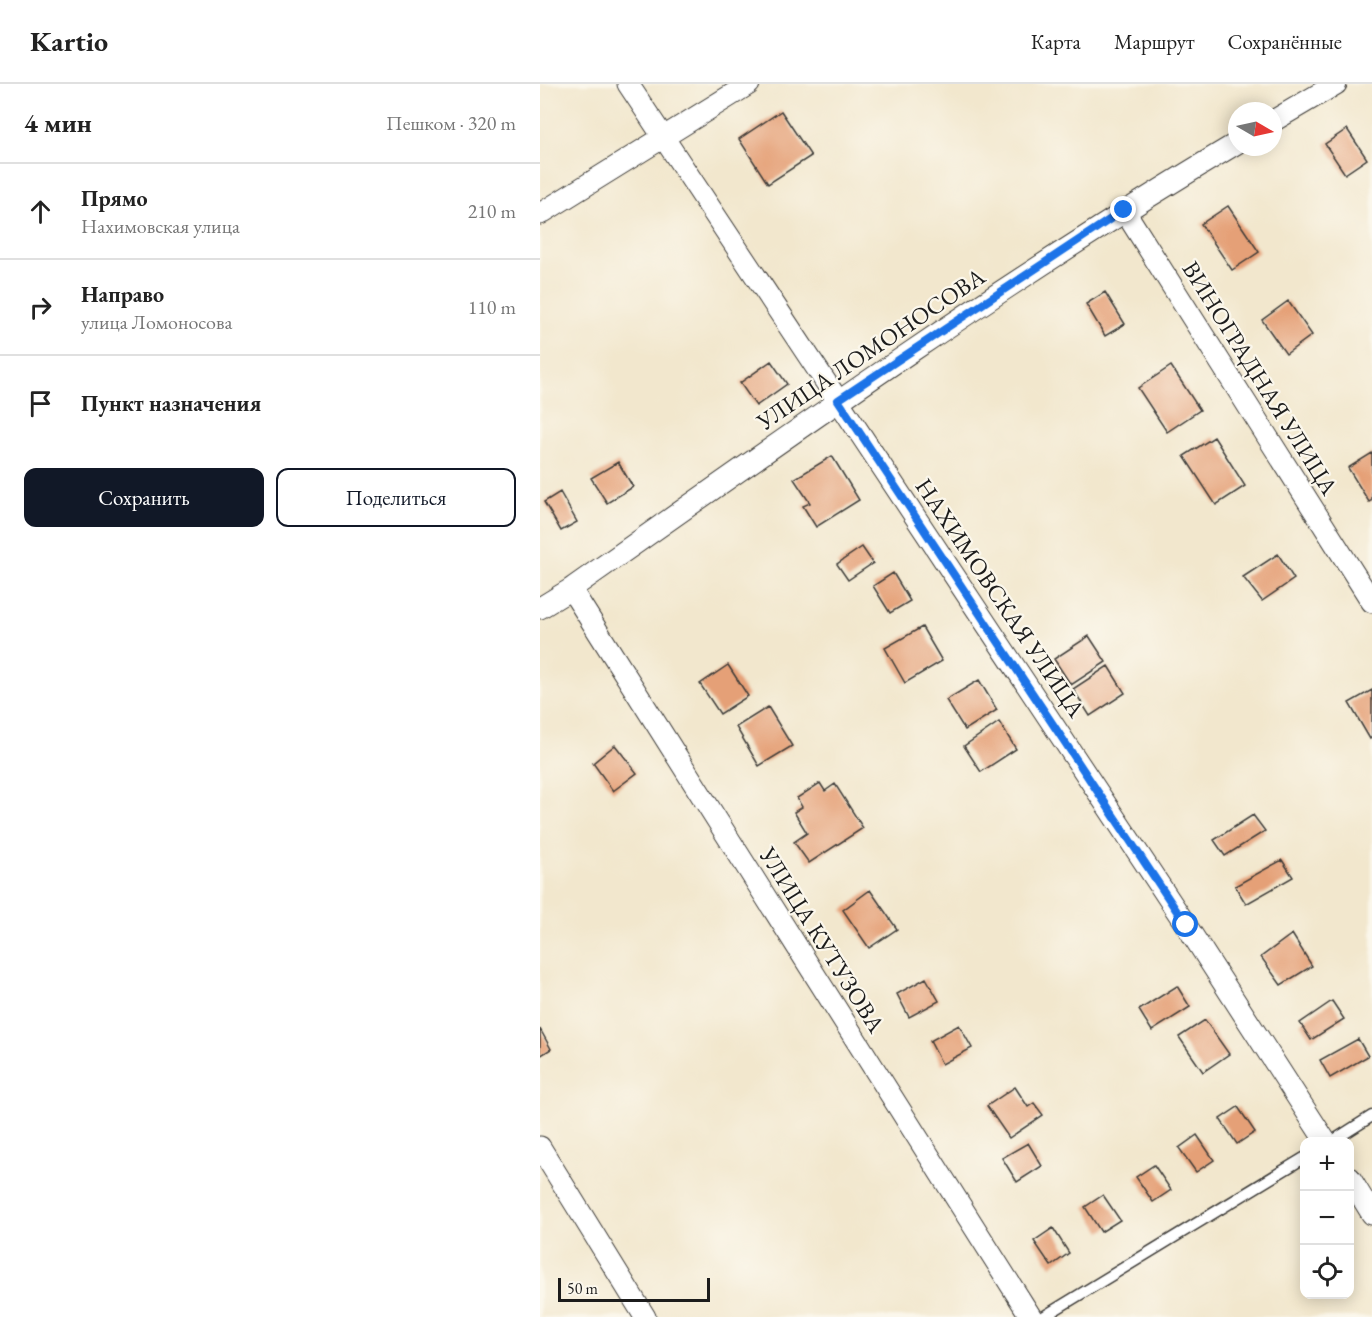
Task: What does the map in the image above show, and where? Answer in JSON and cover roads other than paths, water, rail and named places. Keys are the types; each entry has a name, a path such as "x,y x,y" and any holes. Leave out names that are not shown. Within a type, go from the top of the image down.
{"street":[{"name":"НАХИМОВСКАЯ УЛИЦА","path":"628,84 662,139 838,400 1323,1137"},
{"path":"540,214 749,84"},
{"path":"1282,116 1336,84"},
{"name":"УЛИЦА ЛОМОНОСОВА","path":"540,608 571,589 838,400 1124,210 1228,148"},
{"name":"ВИНОГРАДНАЯ УЛИЦА","path":"1124,210 1372,602"},
{"name":"УЛИЦА КУТУЗОВА","path":"571,589 1031,1317"},
{"path":"540,1147 645,1317"},
{"path":"1354,1185 1372,1214"}],"lane":[{"path":"1339,1137 1372,1116"},
{"path":"1044,1317 1300,1161"}]}
